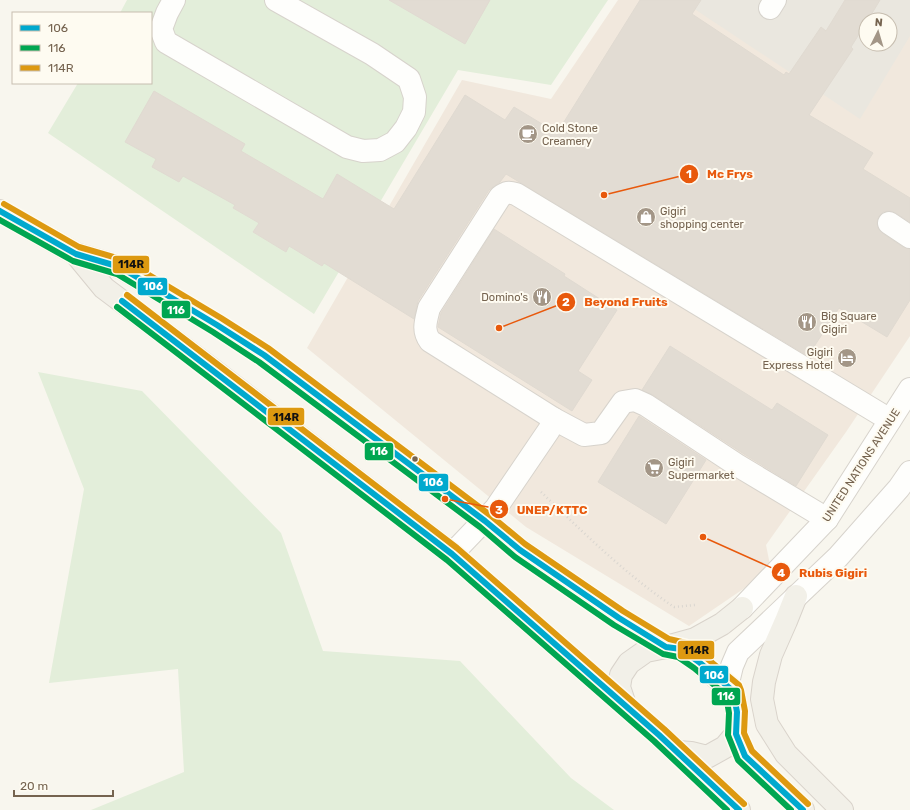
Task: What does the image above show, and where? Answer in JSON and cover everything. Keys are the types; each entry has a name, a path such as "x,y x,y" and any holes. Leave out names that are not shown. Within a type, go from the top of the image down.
{"main road":[{"path":"0,211 76,254 120,267 264,355 485,521 520,550 619,618 666,648 681,649 699,662 710,673 733,691 737,712 736,734 745,756 803,810"},
{"path":"76,254 104,288 452,554 678,752 738,810"},
{"path":"796,596 771,655 764,682 762,699 767,724 786,754 842,810"},
{"path":"625,705 620,687 621,675 629,663 646,651 666,648 695,638 722,624 742,608"},
{"path":"678,752 707,757 725,747 736,734"}],"street":[{"path":"174,0 161,29 166,42 347,147 362,151 380,150 395,142 406,128 414,112 415,97 409,79 372,54 276,0"},
{"path":"827,519 737,465 646,405 635,400 623,402 602,433 584,435 554,419 430,341 425,334 425,324 429,308 500,197 510,192 516,194 890,420"},
{"path":"889,223 910,237"},
{"name":"UNITED NATIONS AVENUE","path":"742,608 827,519 910,389"},
{"path":"452,554 496,508 521,473 549,430 554,419"},
{"path":"727,687 732,666 738,652 838,557 899,488 910,472"}],"path":[{"path":"521,473 604,552 648,590 674,607 697,604"}],"shaded area":[{"name":"Gigiri shopping center","path":"618,0 910,0 910,336 846,432 766,545 771,570 689,626 526,527 307,348 462,80 551,99"},
{"path":"681,0 910,0 910,36 860,119"}],"green space":[{"path":"127,0 608,0 551,85 458,70 314,314 48,133 77,84 152,84 152,12 121,12"},
{"path":"38,372 142,391 281,533 323,651 460,661 571,778 614,810 91,810 184,772 178,669 49,683 84,489"}],"building":[{"path":"389,0 490,0 465,44"},
{"path":"640,0 701,0 692,14 784,75 786,72 789,74 821,27 826,31 845,0 880,0 873,12 858,12 858,36 851,47 853,49 809,115 873,153 863,169 910,198 910,222 896,213 889,211 883,212 879,216 877,222 878,228 882,233 903,247 910,249 910,300 887,337 839,308 808,356 506,174 500,182 489,190 418,301 414,319 324,263 322,266 289,246 286,252 253,232 259,223 233,208 235,205 183,176 179,182 152,167 156,159 125,142 154,91 245,144 241,151 323,199 337,174 394,209 465,95 505,120 514,107 557,133"},
{"path":"494,229 565,274 564,276 617,310 578,371 592,380 572,411 438,327 441,313"},
{"path":"670,346 772,410 777,403 828,435 796,486 653,395 642,390"},
{"name":"Gigiri Supermarket","path":"639,416 706,460 666,524 598,482"}],"transit line":[{"name":"114R","path":"4,204 79,247 124,260 268,348 490,515 525,544 623,611 669,639 686,643 704,656 739,685 745,711 744,733 752,751 808,804"},
{"name":"106","path":"0,211 76,254 120,267 264,355 485,521 520,550 619,618 666,647 681,649 699,662 733,691 737,712 736,734 745,756 803,810"},
{"name":"116","path":"0,220 73,261 117,274 213,332 259,362 480,527 515,557 614,625 663,654 678,657 694,668 726,695 729,713 728,735 738,760 791,810"},
{"name":"114R","path":"127,295 457,548 664,729 744,804"},
{"name":"106","path":"122,301 452,554 659,735 739,810"},
{"name":"116","path":"117,307 447,560 654,741 727,810"}],"place":[{"name":"Cold Stone Creamery","path":"528,134"},
{"name":"Mc Frys","path":"604,195"},
{"name":"Gigiri shopping center","path":"646,217"},
{"name":"Domino's","path":"542,297"},
{"name":"Big Square Gigiri","path":"807,322"},
{"name":"Beyond Fruits","path":"499,328"},
{"name":"Gigiri Express Hotel","path":"847,358"},
{"name":"Gigiri Supermarket","path":"654,468"},
{"name":"UNEP/KTTC","path":"445,499"},
{"name":"Rubis Gigiri","path":"703,537"}]}
